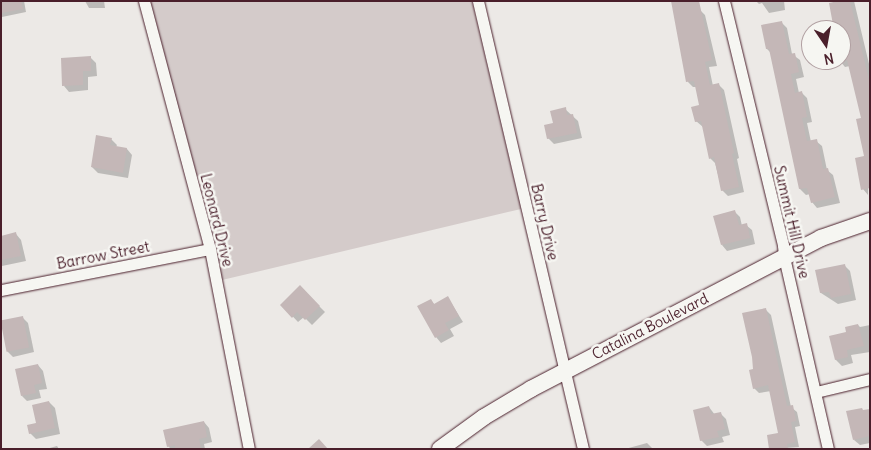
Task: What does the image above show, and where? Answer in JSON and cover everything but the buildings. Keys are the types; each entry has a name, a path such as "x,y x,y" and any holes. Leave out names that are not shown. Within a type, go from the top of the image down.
{"street":[{"name":"Leonard Drive","path":"144,1 210,249 249,449"},
{"name":"Barry Drive","path":"478,1 583,449"},
{"name":"Summit Hill Drive","path":"724,1 783,245 784,257 828,449"},
{"name":"Catalina Boulevard","path":"440,449 484,417 564,371 822,238 870,221"},
{"name":"Barrow Street","path":"1,290 210,249"},
{"path":"816,392 870,380"}],"shaded area":[{"path":"149,1 472,1 521,209 222,280 215,242"}]}
